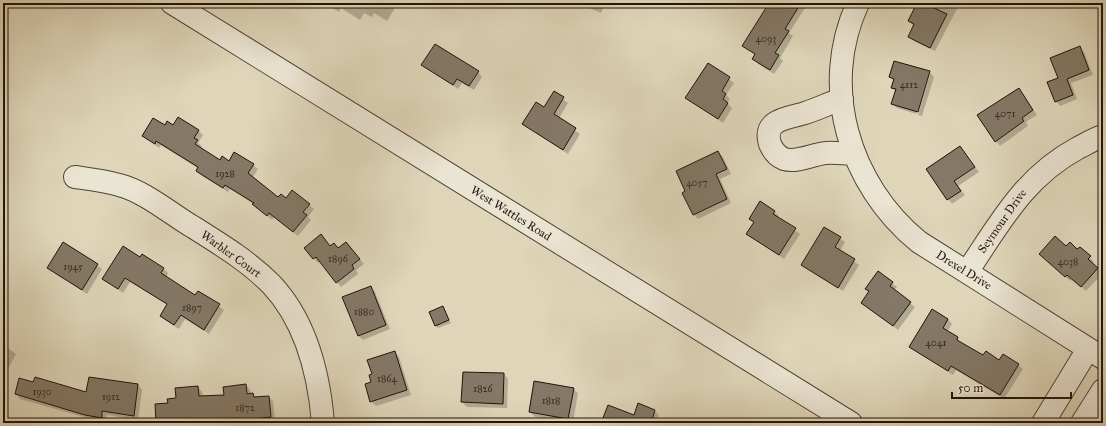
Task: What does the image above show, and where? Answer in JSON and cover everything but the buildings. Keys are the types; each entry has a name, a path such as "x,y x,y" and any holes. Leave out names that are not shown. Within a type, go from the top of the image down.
{"street":[{"name":"Drexel Drive","path":"858,3 848,31 843,54 841,78 842,99 845,120 854,154 868,184 901,227 919,242 1096,353"},
{"name":"West Wattles Road","path":"175,4 851,423"},
{"path":"842,99 803,114 783,117 774,124 770,132 770,142 773,150 785,159 793,160 827,153 854,154"},
{"name":"Seymour Drive","path":"967,272 1009,208 1025,188 1045,169 1068,154 1103,136"},
{"name":"Warbler Court","path":"75,177 120,185 143,196 228,250 250,266 271,285 294,318 313,360 320,390 323,423"},
{"path":"1043,423 1096,353"},
{"path":"1082,423 1103,390"}]}
